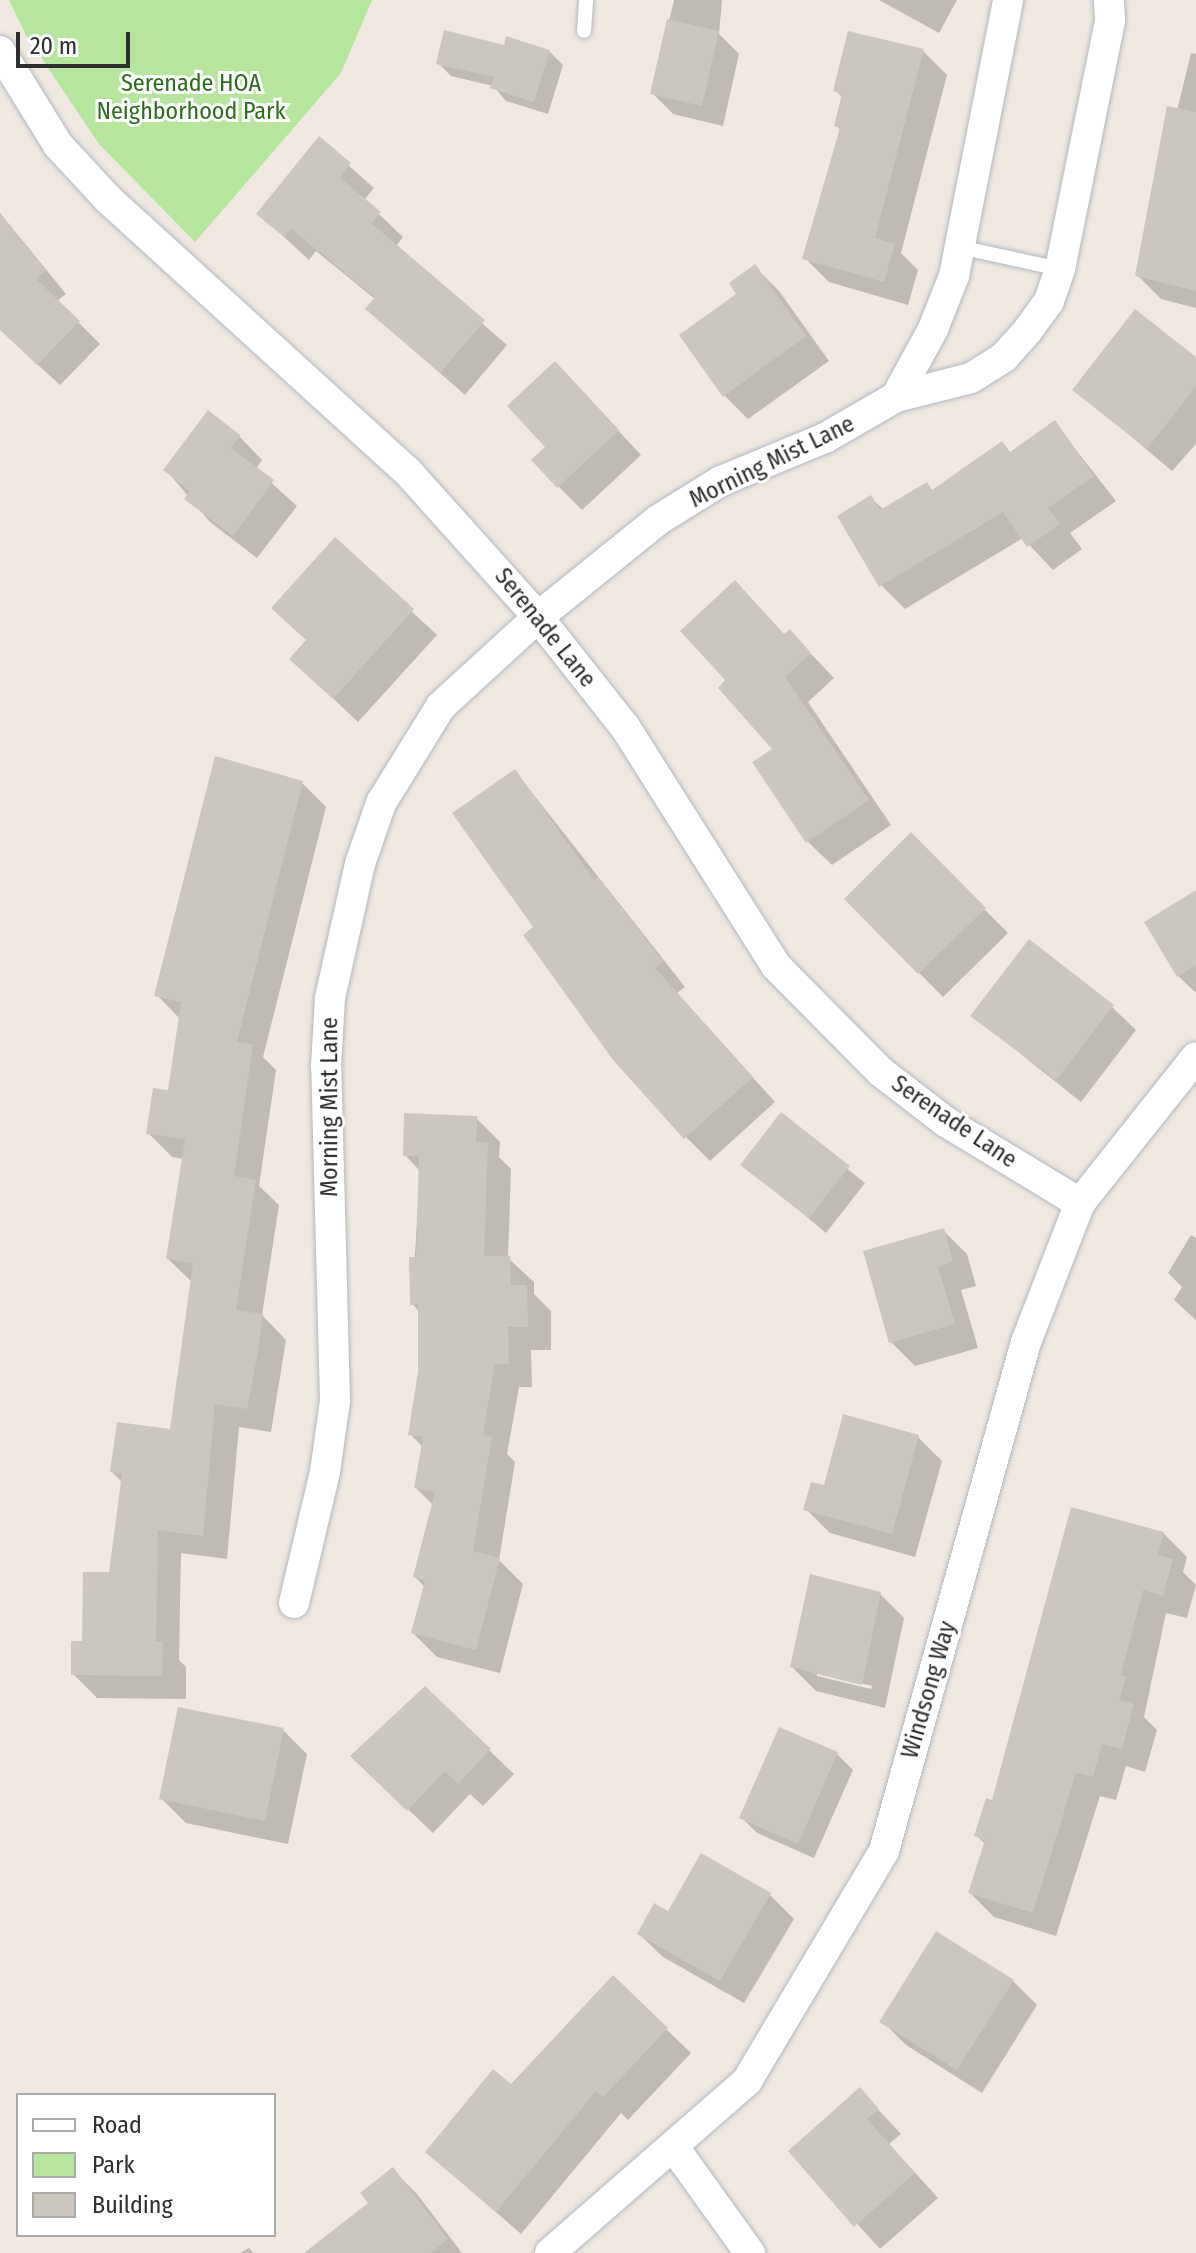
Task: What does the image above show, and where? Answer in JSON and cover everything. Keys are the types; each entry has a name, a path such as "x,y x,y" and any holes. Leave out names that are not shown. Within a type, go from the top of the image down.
{"street":[{"path":"896,397 945,303 1008,0"},
{"name":"Morning Mist Lane","path":"294,1603 325,1472 335,1401 326,1066 341,935 381,803 408,753 441,706 538,617 658,520 721,481 825,438 896,397 971,378 1004,357 1049,301 1060,269 1110,20 1109,0"},
{"name":"Serenade Lane","path":"0,51 58,145 109,200 407,471 538,617 625,727 776,966 881,1072 946,1122 1080,1203"},
{"name":"Windsong Way","path":"550,2253 747,2081 884,1851 1026,1342 1080,1203 1196,1057"},
{"path":"673,2146 750,2253"}],"lane":[{"path":"584,31 586,0"},
{"path":"959,247 1060,269"}],"green space":[{"name":"Serenade HOA Neighborhood Park","path":"9,0 372,0 341,73 195,242 99,144 26,35"}],"building":[{"path":"667,19 719,31 702,106 650,94"},
{"path":"444,30 504,45 506,36 550,50 534,102 490,88 494,77 436,64"},
{"path":"848,31 924,49 875,238 895,244 884,282 802,259 840,128 834,126 842,94 833,91"},
{"path":"1167,106 1196,112 1196,291 1135,276"},
{"path":"319,136 351,163 340,178 381,212 371,223 485,320 440,373 365,309 375,297 291,229 284,237 256,214"},
{"path":"0,214 46,271 36,279 80,321 37,365 0,329"},
{"path":"755,264 806,336 723,397 679,335 736,294 729,283"},
{"path":"1135,309 1196,357 1196,386 1147,449 1072,390"},
{"path":"555,361 619,430 557,488 531,460 545,447 507,406"},
{"path":"208,410 240,435 231,448 274,480 233,536 184,499 190,491 163,470"},
{"path":"1055,420 1094,476 1048,508 1060,524 1027,547 1003,512 879,587 837,516 871,495 880,510 927,482 932,490 1002,441 1010,452"},
{"path":"335,537 414,609 333,699 289,659 306,640 271,608"},
{"path":"735,580 784,634 790,629 811,653 785,677 869,800 806,843 752,762 772,749 718,688 725,680 680,631"},
{"path":"215,756 303,781 237,1042 253,1044 234,1176 256,1180 236,1310 263,1314 258,1352 247,1409 215,1404 203,1536 158,1530 156,1641 163,1641 162,1676 71,1675 71,1641 82,1641 83,1572 109,1572 122,1474 110,1472 117,1422 170,1429 193,1263 166,1259 185,1139 146,1134 153,1088 168,1090 181,1002 154,996"},
{"path":"515,769 594,880 598,877 663,962 655,968 753,1077 684,1139 613,1060 523,935 533,927 452,813"},
{"path":"911,832 986,908 918,974 844,899"},
{"path":"1196,890 1196,965 1177,977 1144,922"},
{"path":"1029,939 1114,1005 1056,1080 970,1016"},
{"path":"781,1112 850,1166 809,1218 740,1165"},
{"path":"404,1113 477,1116 476,1142 488,1143 484,1256 510,1256 511,1285 527,1285 528,1327 508,1327 509,1364 495,1364 483,1435 492,1436 473,1551 500,1558 476,1650 411,1633 425,1581 413,1577 435,1492 414,1488 423,1437 408,1435 418,1372 418,1304 410,1305 409,1257 416,1257 419,1156 403,1156"},
{"path":"944,1228 953,1262 938,1267 955,1324 889,1343 863,1251"},
{"path":"843,1414 919,1435 892,1534 803,1510 811,1482 824,1485"},
{"path":"1071,1507 1164,1532 1158,1555 1173,1559 1163,1596 1143,1590 1121,1675 1126,1677 1119,1700 1134,1704 1122,1749 1102,1744 1093,1777 1076,1773 1033,1913 968,1893 985,1840 974,1836 986,1798 992,1800"},
{"path":"810,1574 881,1592 862,1685 790,1667"},
{"path":"425,1686 491,1749 458,1784 445,1771 407,1811 350,1756"},
{"path":"178,1707 284,1728 265,1821 159,1799"},
{"path":"779,1727 838,1752 798,1844 739,1818"},
{"path":"701,1853 771,1893 720,1981 637,1934 654,1903 668,1911"},
{"path":"936,1931 1014,1980 957,2070 879,2022"},
{"path":"613,1975 668,2028 603,2097 596,2091 496,2212 425,2152 493,2069 511,2084"},
{"path":"860,2087 879,2109 867,2119 915,2173 854,2227 788,2151"},
{"path":"393,2167 448,2239 431,2253 304,2253 368,2203 360,2193"}]}
